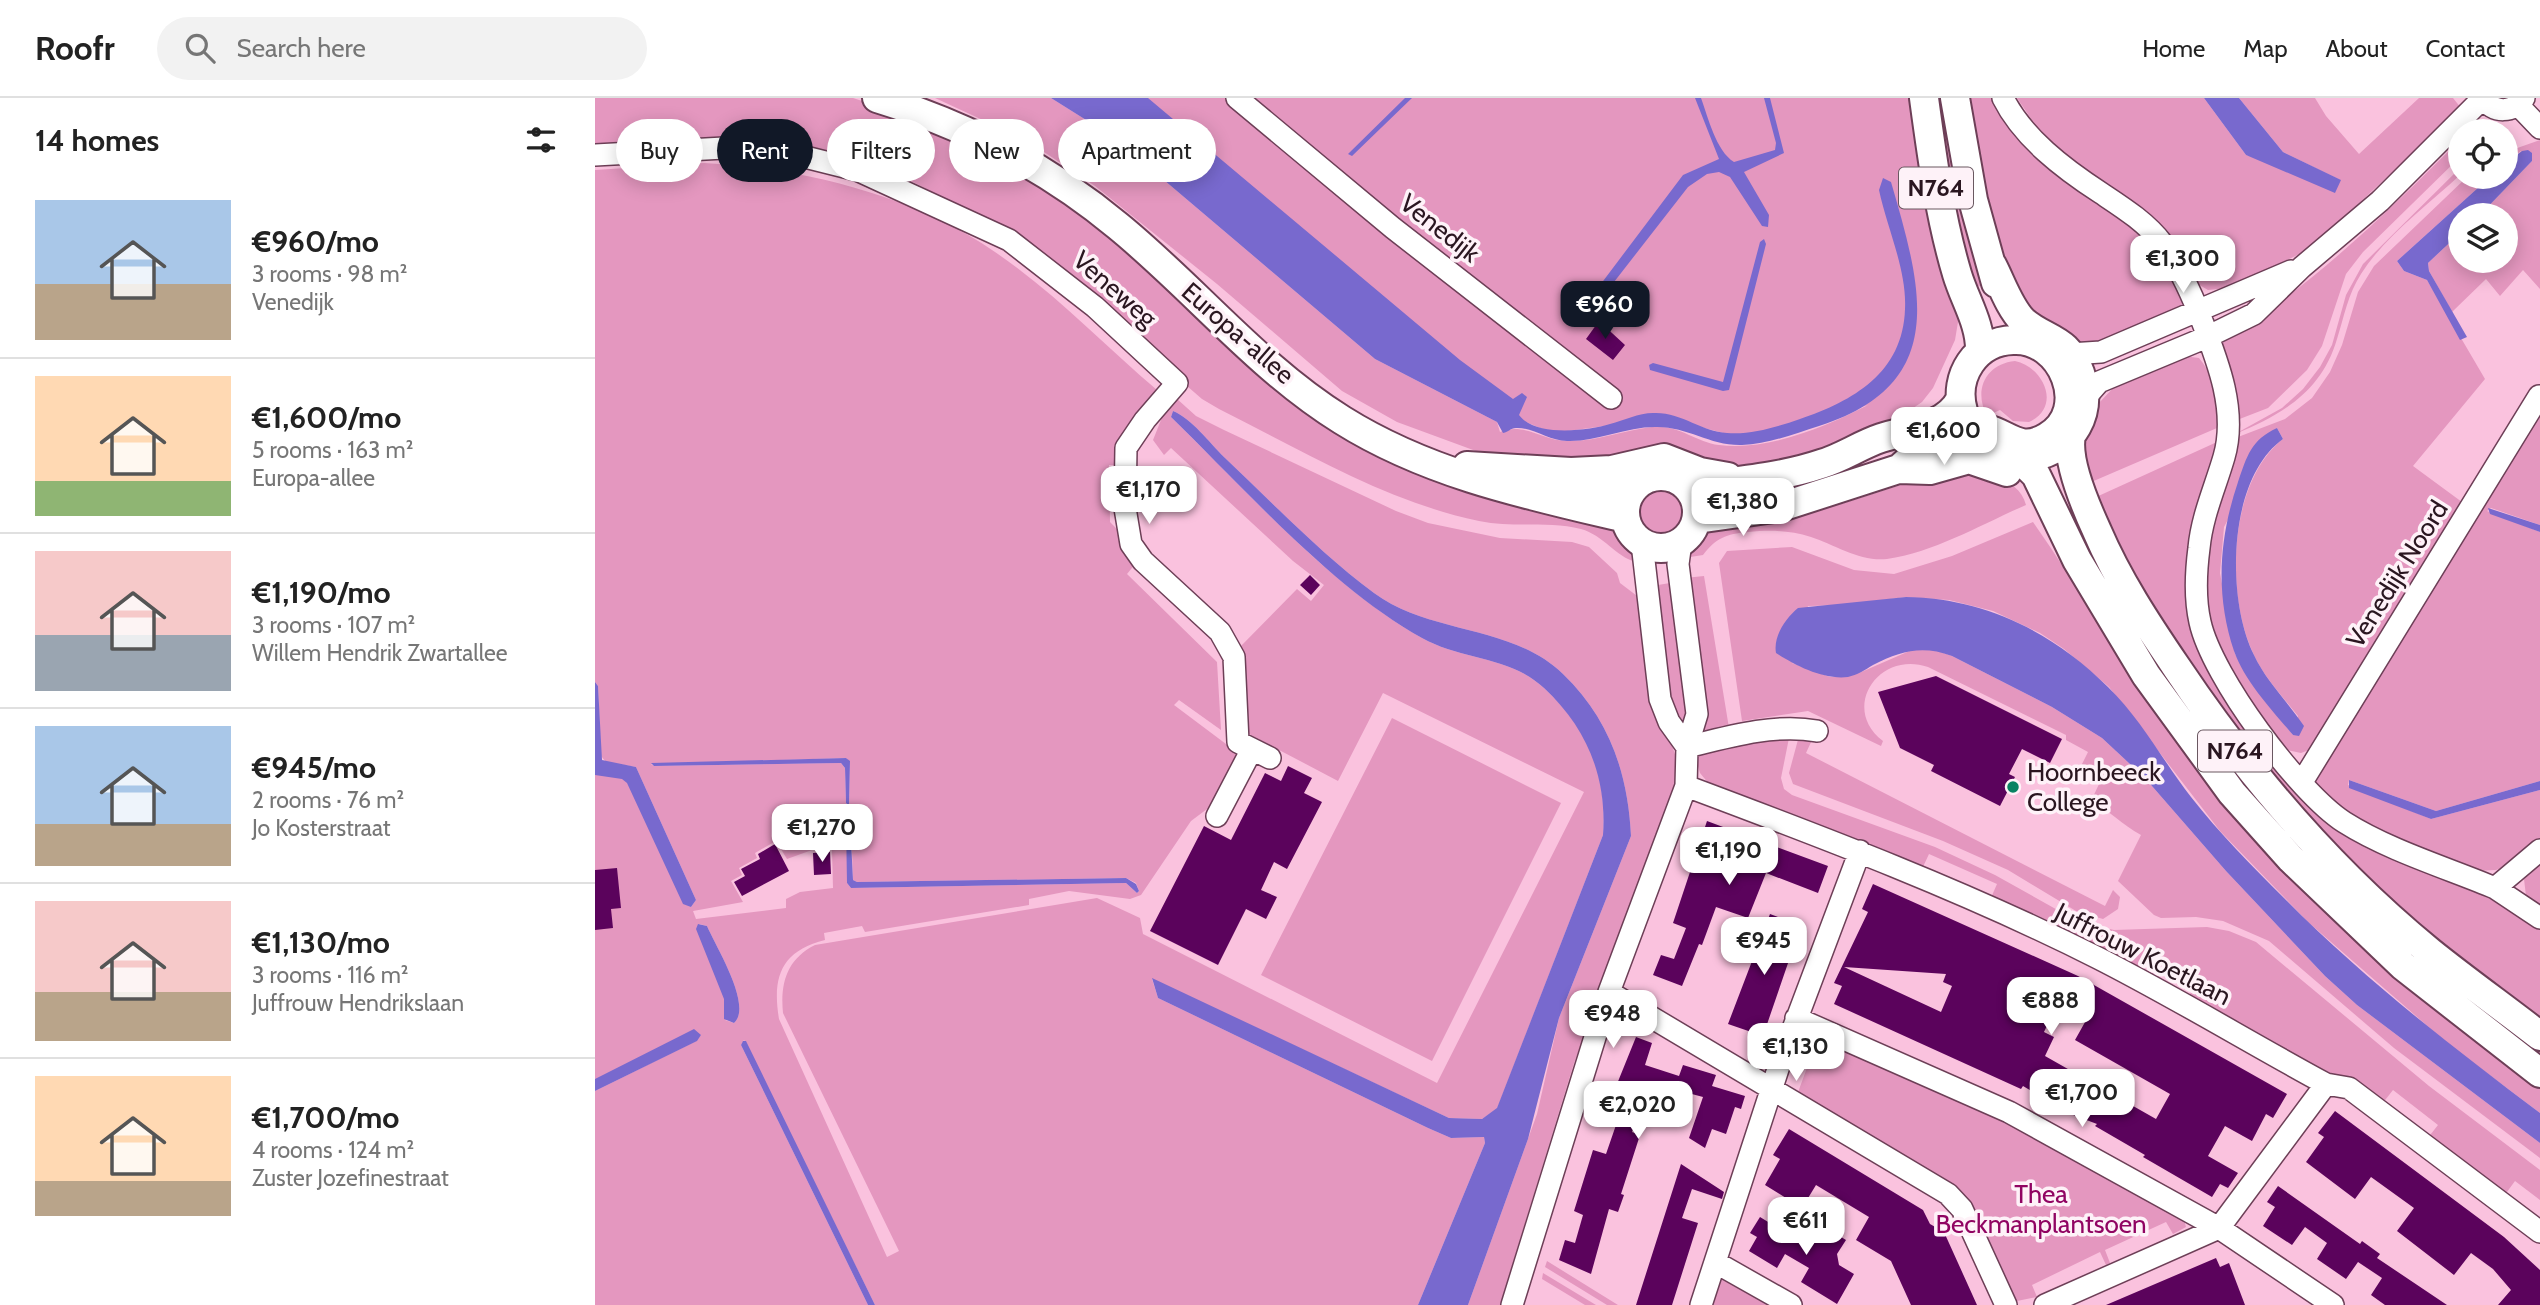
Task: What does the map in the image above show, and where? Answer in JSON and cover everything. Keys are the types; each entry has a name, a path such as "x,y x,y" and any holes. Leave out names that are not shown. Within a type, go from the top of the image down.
{"main road":[{"name":"Europa-allee","path":"877,98 920,111 989,140 1060,183 1118,225 1274,368 1339,418 1373,439 1465,477 1625,518"},
{"name":"Europa-allee","path":"912,98 992,131 1064,173 1124,219 1279,358 1347,409 1411,444 1467,466 1550,486 1632,489"},
{"name":"N764","path":"1924,98 1935,184 1958,275 1979,331 1980,352"},
{"name":"N764","path":"1955,98 1973,200 1992,265 2021,319 2033,335 2056,339 2062,355 2069,393 2060,439 2067,478 2088,512 2106,554 2133,602 2212,721 2256,778 2308,837 2430,952 2540,1036"},
{"name":"N764","path":"1881,438 1930,409 1940,396 1965,337 1958,275"},
{"path":"1689,488 1821,464 1881,438 1911,432 1939,420 1955,409 1960,400 1963,373 1980,352 2002,341 2033,335"},
{"name":"N764","path":"2062,355 2081,375 2084,399"},
{"path":"2018,457 2034,458 2060,439 2084,399"},
{"path":"1960,400 1978,437"},
{"path":"1697,519 1781,507 1974,443 1987,429 2020,443 2060,439"},
{"name":"N764","path":"1978,437 2018,457 2036,475 2077,560 2146,675 2232,793 2291,859 2403,966 2540,1073"},
{"path":"1467,466 1571,472 1612,470 1664,458 1700,472 1741,480"},
{"path":"1899,469 1930,470 1969,458 2016,475 2027,485 2049,526 2077,560"},
{"path":"1661,475 1681,481 1689,488 1698,508 1697,519 1688,536 1681,542 1658,548 1642,543 1631,533 1625,518 1627,499 1632,489 1645,479 1661,475"}],"street":[{"name":"Venedijk","path":"1237,98 1404,237 1611,398"},
{"path":"2003,98 2027,132 2067,169 2131,213 2163,243 2198,312 2225,391 2229,419 2224,455 2202,522 2198,552 2200,622 2211,653 2228,684 2302,782 2344,822 2495,888 2540,918"},
{"path":"2462,119 2486,102 2504,110 2521,102 2540,128"},
{"path":"2084,399 2099,382 2207,337 2254,314 2302,267 2342,236 2448,141"},
{"name":"Veneweg","path":"595,155 724,148 809,158 857,170 1009,240 1095,307 1177,383 1145,420 1126,448 1125,508 1131,544 1143,561 1220,632 1234,657 1238,742 1261,753 1217,816"},
{"path":"2062,355 2101,352 2302,267"},
{"name":"Venedijk Noord","path":"2302,782 2539,396"},
{"path":"1512,1305 1609,992 1686,786 1686,747 1697,714 1678,564 1681,542"},
{"path":"1642,543 1660,699 1669,722 1686,747"},
{"path":"1686,747 1735,735 1795,729 1817,731"},
{"name":"Juffrouw Koetlaan","path":"1686,786 1860,851 2098,958 2326,1084 2349,1088 2540,1232"},
{"path":"2495,888 2540,850"},
{"path":"1701,1305 1796,1018 1860,851"},
{"path":"1609,992 1772,1087 1958,1202 2006,1305"},
{"path":"1796,1018 2009,1112 2219,1228 2333,1305"},
{"path":"2045,1305 2219,1228 2326,1084"},
{"path":"1715,1262 1791,1305"}],"green space":[{"path":"595,98 853,98 918,119 827,119 827,162 813,161 813,119 717,119 717,155 703,154 703,119 616,119 616,148 595,147"},
{"path":"935,98 1051,98 1084,119 1058,119 1058,161 1044,152 1044,119 980,119"},
{"path":"1088,98 1911,98 1959,316 1955,340 1933,388 1922,402 1900,417 1852,440 1792,459 1722,469 1484,454 1397,422 1342,391 1217,284 1089,182 1166,182 1375,359 1497,422 1500,432 1518,429 1558,440 1578,441 1662,427 1719,445 1757,444 1815,429 1868,405 1750,440 1666,418 1552,433 1509,415 1200,182 1216,182 1216,119 1116,119"},
{"path":"1929,98 1944,98 1986,284 1971,289"},
{"path":"1965,98 1996,98 2157,249 2183,297 2182,309 2090,346 2076,342 2028,313 2003,259 1986,211"},
{"path":"2017,98 2204,98 2246,155 2340,180 2283,152 2239,98 2315,98 2326,116 2359,154 2419,98 2453,98 2461,108 2310,249 2228,288 2208,290 2196,283 2170,235 2152,216 2068,157 2036,126"},
{"path":"935,125 949,132 949,182 1038,182 1075,203 1306,406 1608,523 1627,539 1634,561 1581,529 1479,521 1411,501 1346,474 1219,409 1202,399 1007,230 913,182 935,182"},
{"path":"2540,140 2540,289 2523,270 2500,296 2486,279 2452,312 2429,271 2428,263 2448,244 2448,273 2518,273 2518,203 2492,203 2505,189 2518,189 2518,176 2532,161 2521,151 2518,153 2518,148"},
{"path":"2448,152 2448,169 2363,252 2346,274 2322,346 2307,370 2268,408 2237,420 2238,407 2218,343 2284,299 2375,223"},
{"path":"703,163 717,164 717,182 813,182 813,178 855,188 928,214 995,252 1017,268 1157,390 1130,433 1122,465 1109,465 1110,522 1120,532 1123,550 1136,563 1127,574 1217,662 1221,730 1179,700 1174,705 1238,753 1237,760 1215,803 1191,821 1141,895 1130,899 1069,891 1029,899 1029,905 865,932 862,926 824,933 825,940 798,951 789,959 779,978 777,990 779,1019 887,1257 899,1251 783,1013 787,973 805,951 815,945 1097,898 1140,918 1143,934 1437,1083 1584,792 1383,693 1338,781 1247,733 1241,646 1297,589 1311,601 1324,585 1293,561 1171,448 1164,455 1153,440 1163,415 1176,398 1196,416 1224,430 1396,511 1428,523 1500,538 1572,542 1589,547 1617,573 1620,583 1641,599 1647,673 1678,763 1676,795 1640,883 1574,1063 1500,1305 1468,1305 1537,1114 1559,1018 1631,836 1626,790 1604,728 1579,691 1542,658 1495,637 1420,616 1374,593 1297,527 1193,425 1173,411 1171,417 1259,506 1322,565 1388,617 1437,645 1516,670 1544,688 1573,720 1592,754 1598,773 1602,792 1603,835 1497,1109 1482,1119 1449,1118 1152,979 1158,998 1428,1128 1451,1138 1484,1137 1485,1143 1418,1305 875,1305 744,1040 741,1045 868,1305 595,1305 595,1091 696,1041 701,1035 595,1085 595,741 597,762 627,768 691,907 696,900 636,767 606,762 601,756 598,686 595,682 595,170 616,169 616,182 703,182","holes":["846,758 850,762 849,806 846,803 845,768 841,763 651,764","848,821 851,823 853,880 857,882 1126,878 1136,883 1139,891 1137,893 1126,883 851,888 847,883","776,841 787,859 812,850 832,850 833,888 800,892 786,899 786,908 696,919 693,911 743,902 731,881 742,875 739,868 757,858 755,853","699,924 707,926 736,990 739,1015 734,1023 725,1020 730,1018 733,998"]},
{"path":"2448,180 2448,186 2394,234 2361,274 2330,357 2311,387 2284,409 2235,434 2282,408 2303,389 2320,367 2332,345 2346,295 2363,264"},
{"path":"2454,189 2477,189 2461,203 2448,203 2448,215 2397,261 2404,271 2427,280 2485,379 2413,466 2466,505 2317,747 2301,753 2287,750 2253,704 2225,656 2207,604 2204,576 2206,546 2214,509 2238,437 2285,419 2312,398 2330,372 2342,345 2358,292 2374,266","holes":["2277,428 2283,439 2265,458 2251,483 2242,511 2237,541 2239,602 2245,631 2254,655 2274,687 2298,716 2293,735 2253,685 2235,654 2220,573 2224,527"]},
{"path":"2184,356 2199,358 2209,373 2218,400 2217,428 2089,483 2078,463 2086,425 2098,404 2117,384"},
{"path":"2015,361 2034,371 2045,388 2045,407 2029,422 2013,421 2000,410 1987,416 1983,406 1981,397 1985,380 1996,367"},
{"path":"2540,411 2540,525 2491,508 2487,511 2540,532 2540,781 2436,811 2349,780 2348,785 2431,819 2540,790 2540,839 2509,865 2496,870 2475,871 2361,822 2339,809 2315,783 2316,771"},
{"path":"2217,442 2189,602 2288,777 2492,898 2540,930 2540,1020 2421,931 2336,854 2243,742 2140,592 2094,498"},
{"path":"1951,469 1984,474 2006,481 2022,495 2026,505 1940,544 1887,559 1868,558 1803,535 1772,531 1734,534 1717,541 1703,555 1684,558 1694,540 1705,529 1841,504"},
{"path":"1660,488 1677,495 1684,512 1677,529 1660,536 1643,529 1636,512 1643,495"},
{"path":"2033,522 2166,727 2248,831 2337,923 2385,966 2486,1047 2540,1086 2540,1113 2447,1043 2308,922 2220,831 2109,687 2064,649 2040,633 1993,611 1949,600 1906,597 1844,605 1808,606 1792,663 1830,677 1842,677 1859,673 1914,649 1933,649 2052,707 2102,738 2145,778 2226,871 2325,976 2357,1005 2540,1143 2540,1158 2394,1048 2269,941 2223,921 2196,917 2161,918 2154,915 2118,881 2141,835 2091,801 2100,782 2079,770 2088,752 2066,740 2066,735 1928,667 1910,664 1894,667 1880,675 1865,699 1865,714 1871,728 1883,741 1881,746 1808,711 1742,721 1719,563 1727,551 1792,547 1854,570 1894,574 1952,556"},
{"path":"1704,576 1729,728 1705,731 1700,725 1685,578"},
{"path":"1676,582 1689,701 1685,726 1672,716 1652,586"},
{"path":"1392,718 1561,803 1432,1061 1261,975"},
{"path":"1799,736 1812,740 1806,753 2105,906 2113,890 2120,897 2118,909 2103,919 2076,911 2008,870 1943,841 1793,784 1789,773"},
{"path":"1789,738 1781,778 1784,789 1792,795 1935,847 1995,875 2079,922 2114,930 2207,927 2229,931 2256,942 2429,1086 2540,1170 2540,1200 2515,1181 2504,1196 2427,1139 2438,1125 2393,1090 2382,1104 2342,1076 2321,1073 2188,998 2195,984 2145,955 2136,969 1990,900 1997,884 1929,854 1922,869 1709,784 1700,773 1696,759 1703,751"},
{"path":"2540,863 2540,906 2526,896 2524,879"},
{"name":"Thea Beckmanplantsoen","path":"1819,1035 2019,1125 2184,1220 2186,1227 2173,1234 2166,1222 2105,1250 2110,1263 2106,1265 2100,1252 2032,1285 2037,1297 2017,1301 2011,1296 1970,1209 1797,1095"},
{"path":"1547,1261 1618,1305 1607,1305 1545,1267"},
{"path":"1543,1273 1596,1305 1585,1305 1542,1279"},
{"path":"1723,1276 1775,1305 1709,1305 1717,1280"}],"shaded area":[{"path":"1051,98 1148,98 1173,119 1084,119"},
{"path":"1405,98 1412,98 1352,156 1348,154"},
{"path":"1695,98 1701,98 1717,142 1734,162 1775,150 1776,143 1764,98 1770,98 1784,153 1744,172 1769,215 1768,227 1762,226 1730,177 1719,172 1707,174 1688,187 1579,327 1575,322 1576,317 1683,175 1719,159"},
{"path":"2204,98 2239,98 2283,152 2341,180 2335,193 2246,155"},
{"path":"2528,150 2532,153 2532,161 2518,176 2518,154"},
{"path":"1216,155 1460,360 1513,399 1522,393 1527,397 1519,415 1537,427 1588,429 1638,415 1656,413 1675,416 1718,432 1745,433 1800,419 1838,403 1872,381 1895,351 1902,331 1905,294 1900,264 1879,190 1883,178 1891,182 1911,258 1916,294 1916,327 1908,358 1891,385 1862,408 1819,426 1761,443 1742,445 1655,427 1578,441 1554,439 1522,428 1503,433 1497,422 1375,359 1166,182 1216,182"},
{"path":"2477,189 2505,189 2492,203 2461,203"},
{"path":"2448,215 2448,244 2428,263 2429,271 2467,337 2460,340 2427,280 2404,271 2397,261"},
{"path":"1764,239 1766,244 1729,390 1723,391 1650,370 1649,365 1653,363 1723,382 1760,242"},
{"path":"1173,411 1193,425 1297,527 1374,593 1420,616 1520,646 1563,674 1593,709 1613,748 1620,769 1626,790 1631,836 1559,1018 1528,1139 1468,1305 1418,1305 1485,1143 1484,1137 1451,1138 1428,1128 1158,998 1152,978 1449,1118 1482,1119 1497,1108 1603,835 1602,793 1591,755 1583,737 1559,703 1531,678 1501,664 1453,651 1422,638 1355,593 1291,536 1171,417"},
{"path":"2277,428 2283,439 2265,457 2251,482 2242,510 2236,573 2245,631 2254,655 2304,726 2299,736 2293,735 2268,706 2239,662 2228,630 2222,587 2223,545 2241,473 2256,444"},
{"path":"2488,508 2540,525 2540,532 2490,514"},
{"path":"1906,597 1935,599 1990,611 2040,635 2087,667 2120,699 2213,823 2284,898 2376,984 2540,1113 2540,1143 2357,1005 2325,976 2226,871 2145,778 2102,738 2052,707 1952,656 1941,653 1921,650 1902,653 1855,675 1839,677 1811,671 1776,653 1776,640 1781,628 1798,608"},
{"path":"595,682 598,686 602,760 636,767 696,900 691,907 683,904 627,783 622,779 595,775"},
{"path":"846,758 850,761 849,806 846,803 845,768 841,763 654,766 651,763"},
{"path":"2349,780 2436,811 2540,781 2540,790 2431,819 2349,788"},
{"path":"850,821 853,880 857,882 1126,878 1136,884 1139,891 1137,893 1126,883 851,888 847,883 846,824"},
{"path":"698,924 707,926 731,976 739,1004 739,1015 734,1023 724,1019 724,999 696,929"},
{"path":"694,1029 701,1035 697,1041 595,1091 595,1079"},
{"path":"746,1041 875,1305 868,1305 741,1045"}],"building":[{"path":"1599,321 1625,345 1613,360 1586,339"},
{"path":"1310,575 1320,585 1311,595 1300,585"},
{"path":"1936,676 2062,739 2050,763 2022,749 2009,774 2015,777 2000,806 1931,771 1934,765 1900,748 1878,692"},
{"path":"1288,766 1312,778 1304,793 1322,802 1287,869 1274,862 1261,890 1277,897 1266,919 1246,909 1218,965 1150,931 1204,826 1231,840 1265,773 1281,781"},
{"path":"1707,821 1828,866 1818,893 1766,873 1748,918 1716,907 1702,945 1699,944 1682,986 1653,975 1661,955 1674,959 1686,928 1673,923"},
{"path":"775,844 789,871 742,896 734,882 745,876 741,869 760,859 758,854"},
{"path":"830,852 831,874 814,875 813,853"},
{"path":"617,868 621,908 611,909 613,928 595,930 595,870"},
{"path":"1873,884 2078,976 2287,1094 2273,1118 2266,1114 2252,1141 2225,1126 2208,1156 2238,1173 2228,1188 2220,1184 2212,1197 2143,1157 2145,1155 2095,1126 2097,1124 2068,1113 2023,1086 2021,1089 1834,1004 1842,986 1834,983 1868,912 1862,909","holes":["1844,967 1946,974 1943,982 1952,986 1941,1012","2060,998 2089,1015 2075,1040 2170,1094 2156,1119 2045,1056 2054,1037 2044,1032"]},
{"path":"1770,914 1792,922 1789,931 1798,934 1763,1036 1728,1024"},
{"path":"1636,1037 1652,1043 1645,1065 1679,1076 1683,1065 1716,1075 1712,1086 1745,1096 1741,1109 1735,1107 1726,1134 1712,1129 1705,1148 1689,1138 1703,1097 1673,1089 1666,1109 1643,1101 1632,1132 1640,1135 1621,1194 1624,1195 1618,1212 1609,1209 1591,1274 1559,1260 1565,1240 1575,1243 1583,1215 1574,1211 1593,1150 1606,1154 1616,1125 1602,1121"},
{"path":"2335,1111 2504,1237 2540,1270 2540,1305 2498,1305 2511,1290 2493,1269 2471,1253 2454,1275 2397,1231 2414,1208 2371,1177 2355,1199 2306,1162 2324,1137 2318,1133"},
{"path":"1789,1129 1923,1210 1930,1224 1944,1232 1977,1305 1911,1305 1891,1261 1856,1240 1869,1217 1816,1185 1802,1208 1765,1185 1780,1159 1773,1155"},
{"path":"1681,1164 1724,1192 1722,1199 1692,1189 1682,1218 1698,1223 1672,1305 1636,1305"},
{"path":"2278,1186 2360,1244 2362,1241 2380,1254 2377,1258 2447,1305 2385,1305 2371,1295 2382,1278 2358,1262 2346,1279 2317,1259 2327,1243 2305,1227 2292,1245 2263,1226 2275,1207 2267,1202"},
{"path":"1760,1217 1807,1246 1820,1224 1846,1240 1837,1254 1839,1265 1854,1274 1837,1304 1801,1282 1809,1268 1785,1254 1777,1268 1749,1251 1757,1237 1750,1233"},
{"path":"2216,1258 2220,1267 2229,1263 2245,1305 2106,1305"}],"place":[{"name":"Hoornbeeck College","path":"2013,787"}]}
